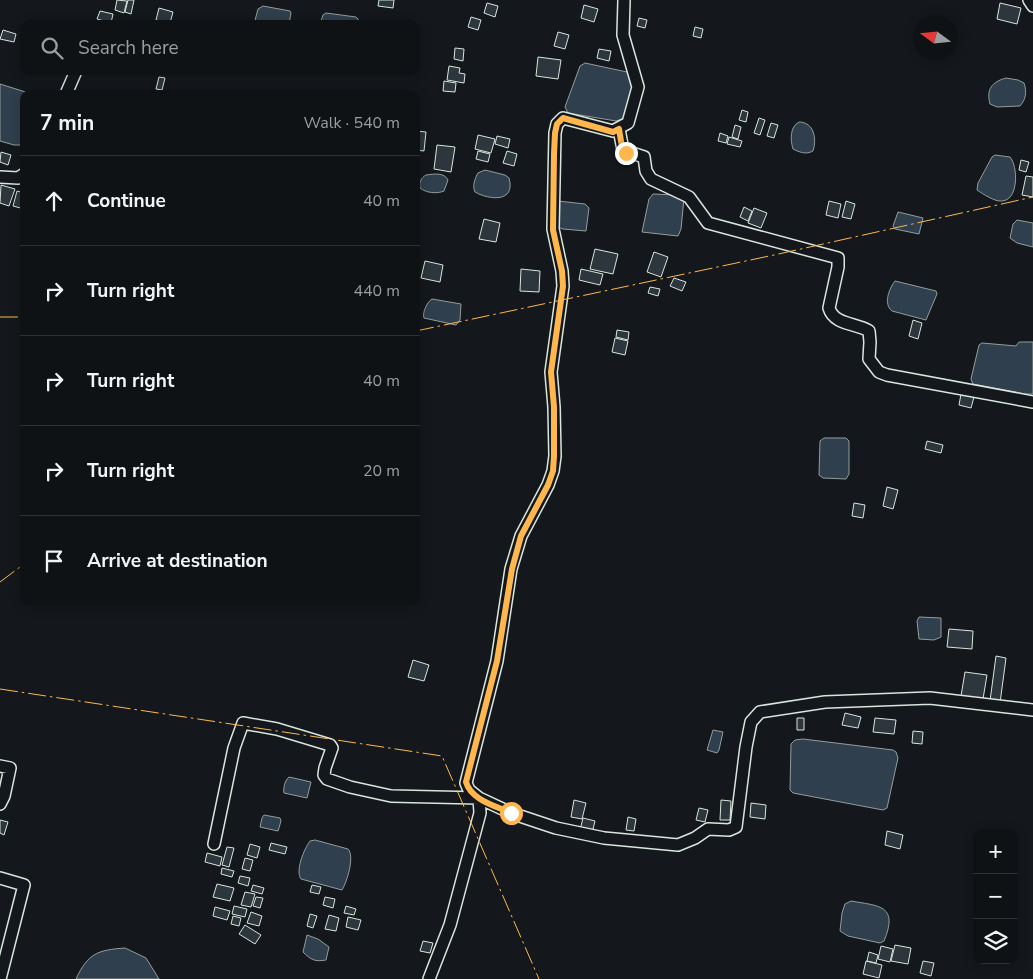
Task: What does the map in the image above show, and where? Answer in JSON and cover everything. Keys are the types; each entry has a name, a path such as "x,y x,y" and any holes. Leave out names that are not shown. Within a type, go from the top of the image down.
{"street":[{"path":"624,0 623,35 638,87 628,123 613,132 563,118 557,124 555,133 553,230 562,271 563,286 551,372 554,417 553,471 548,485 521,536 512,569 497,661 466,782 469,790 479,798 511,813 556,828 604,838 678,845 695,838 708,829 729,830 736,827 751,722 760,712 825,702 930,698 1033,710"},
{"path":"1029,0 1033,6"},
{"path":"68,90 74,75"},
{"path":"619,129 623,150 644,157 646,171 651,179 689,197 708,224 838,258 838,267 829,308 830,313 838,320 861,326 869,331 869,359 879,372 1033,402"},
{"path":"0,177 20,177"},
{"path":"214,844 234,748 243,723 276,729 330,745 332,748 325,768 325,777 350,787 391,796 479,798"},
{"path":"0,766 10,768 4,796 0,804"},
{"path":"429,979 450,925 480,813 479,798"},
{"path":"0,878 24,885 0,979"}],"water":[{"path":"263,6 290,11 290,20 255,20 258,9"},
{"path":"326,13 356,17 358,20 321,20"},
{"path":"585,63 630,74 632,91 626,118 616,121 568,113 565,107 580,66"},
{"path":"1006,78 1024,83 1024,101 1020,106 997,107 990,104 989,94 991,87"},
{"path":"0,84 20,90 20,145 0,141"},
{"path":"799,122 808,125 813,132 815,141 813,151 808,153 793,149 791,134"},
{"path":"995,155 1010,157 1015,168 1015,182 1012,195 1002,201 986,196 977,190 978,183 992,157"},
{"path":"485,170 505,175 509,178 509,192 505,196 494,198 475,192 476,177 478,173"},
{"path":"438,174 446,177 448,180 444,191 432,192 420,188 421,180 426,175"},
{"path":"653,194 676,195 684,198 681,229 678,236 642,232 649,199"},
{"path":"558,201 585,204 589,208 586,231 558,227"},
{"path":"898,212 923,218 919,234 895,229 893,226"},
{"path":"1017,220 1033,223 1033,247 1017,243 1010,238 1013,224"},
{"path":"895,281 936,291 937,294 926,320 892,311 889,308 888,296"},
{"path":"432,299 461,304 460,320 456,325 424,318 425,308"},
{"path":"1019,342 1033,342 1033,394 973,384 971,379 979,345 982,343 1016,346"},
{"path":"824,438 846,438 849,441 849,474 846,479 823,478 819,475 820,441"},
{"path":"919,617 941,618 941,637 934,640 919,639 917,621"},
{"path":"713,730 723,732 717,753 707,750"},
{"path":"803,739 893,750 896,752 898,758 887,808 883,810 793,793 790,790 791,744 795,740"},
{"path":"289,777 311,782 307,798 284,793 286,780"},
{"path":"264,815 280,818 278,831 260,827"},
{"path":"315,840 348,849 350,852 350,869 342,890 301,879 299,871 303,854 310,841"},
{"path":"851,901 870,904 884,909 888,914 889,920 884,941 880,943 848,936 840,931 845,904"},
{"path":"307,935 318,939 329,947 326,960 313,960 303,952"},
{"path":"125,948 146,958 159,979 76,979 85,963 95,954"}],"building":[{"path":"117,0 127,1 124,13 115,10"},
{"path":"128,0 134,0 131,14 125,12"},
{"path":"379,0 394,0 393,8 378,6"},
{"path":"487,3 498,6 495,17 484,13"},
{"path":"1000,3 1021,8 1017,24 997,19"},
{"path":"584,5 598,9 594,22 581,18"},
{"path":"159,8 173,12 171,20 156,20"},
{"path":"100,11 113,14 112,20 97,19"},
{"path":"471,17 481,20 478,30 468,27"},
{"path":"639,18 647,20 645,28 637,26"},
{"path":"695,27 703,29 701,38 693,36"},
{"path":"3,30 16,34 14,42 0,39"},
{"path":"558,32 569,35 565,49 554,46"},
{"path":"455,48 464,49 463,61 454,59"},
{"path":"599,49 611,51 609,61 597,58"},
{"path":"538,57 561,60 558,79 536,76"},
{"path":"449,66 460,68 459,73 465,74 464,83 447,80"},
{"path":"159,77 165,78 162,90 156,89"},
{"path":"444,81 456,83 455,92 443,91"},
{"path":"742,110 748,112 746,122 739,120"},
{"path":"759,118 765,120 760,135 754,133"},
{"path":"771,123 778,125 774,138 767,136"},
{"path":"735,125 741,127 738,139 732,137"},
{"path":"420,131 426,132 424,151 420,150"},
{"path":"720,133 728,136 726,143 718,141"},
{"path":"478,135 495,139 491,153 475,149"},
{"path":"497,136 510,139 508,148 495,144"},
{"path":"729,137 742,141 740,147 727,144"},
{"path":"437,145 455,147 451,172 434,169"},
{"path":"478,151 490,154 488,162 476,159"},
{"path":"507,151 517,154 514,166 503,163"},
{"path":"1,152 11,155 8,165 0,162"},
{"path":"1021,160 1029,162 1026,172 1019,170"},
{"path":"1026,176 1033,177 1033,197 1022,195"},
{"path":"1,185 15,189 9,206 0,203"},
{"path":"17,191 20,192 20,208 13,206"},
{"path":"829,201 841,204 838,218 826,215"},
{"path":"846,201 855,204 851,219 842,217"},
{"path":"744,207 752,211 748,221 740,217"},
{"path":"754,208 767,213 761,228 748,223"},
{"path":"484,219 500,223 496,242 479,239"},
{"path":"595,249 618,254 613,274 590,269"},
{"path":"654,252 668,257 661,277 647,272"},
{"path":"425,261 443,265 440,282 421,278"},
{"path":"521,269 540,271 539,292 520,291"},
{"path":"581,269 603,274 600,285 579,280"},
{"path":"674,278 686,282 682,291 670,286"},
{"path":"650,287 660,289 658,296 648,293"},
{"path":"913,320 922,323 918,339 909,336"},
{"path":"617,330 629,332 628,340 616,337"},
{"path":"615,338 628,341 625,355 612,352"},
{"path":"961,394 974,397 971,408 959,405"},
{"path":"927,441 943,445 941,453 925,449"},
{"path":"887,487 898,490 893,509 883,506"},
{"path":"854,503 865,505 863,518 852,516"},
{"path":"949,629 973,631 972,649 947,647"},
{"path":"996,656 1006,658 1000,703 990,701"},
{"path":"413,660 429,665 424,681 408,677"},
{"path":"965,672 987,675 983,699 961,696"},
{"path":"845,713 861,717 858,728 842,725"},
{"path":"797,718 804,718 804,730 797,730"},
{"path":"875,718 896,720 894,734 873,732"},
{"path":"913,731 923,732 922,744 912,743"},
{"path":"574,800 586,803 582,819 571,817"},
{"path":"721,800 731,801 730,820 720,820"},
{"path":"751,803 766,805 765,819 750,817"},
{"path":"699,808 708,810 705,822 696,820"},
{"path":"628,817 636,819 634,831 626,830"},
{"path":"583,818 595,821 592,833 580,830"},
{"path":"0,820 8,822 4,835 0,833"},
{"path":"887,831 903,835 900,849 885,845"},
{"path":"271,843 287,847 285,854 269,850"},
{"path":"250,844 260,847 257,858 247,855"},
{"path":"227,847 234,848 229,867 222,865"},
{"path":"207,853 222,857 220,866 205,862"},
{"path":"245,858 253,860 250,871 242,869"},
{"path":"222,868 234,871 232,877 221,874"},
{"path":"240,876 250,878 248,886 238,883"},
{"path":"217,884 234,888 230,901 213,897"},
{"path":"253,885 264,888 262,894 251,891"},
{"path":"312,885 321,887 319,894 310,892"},
{"path":"245,892 255,894 251,907 241,905"},
{"path":"256,897 263,898 260,908 253,906"},
{"path":"325,897 335,899 333,908 323,905"},
{"path":"234,906 247,909 245,917 232,914"},
{"path":"346,906 356,909 354,915 344,913"},
{"path":"215,907 230,911 227,920 213,916"},
{"path":"251,912 262,916 259,926 247,923"},
{"path":"310,914 317,916 313,928 307,926"},
{"path":"329,915 339,918 336,931 325,929"},
{"path":"233,916 241,918 239,926 231,924"},
{"path":"348,917 361,920 358,930 346,927"},
{"path":"245,925 261,935 255,944 239,934"},
{"path":"423,941 433,943 430,953 420,951"},
{"path":"895,945 911,948 908,964 891,961"},
{"path":"881,946 893,949 890,962 878,959"},
{"path":"869,952 878,955 876,963 867,961"},
{"path":"866,961 882,965 879,978 863,974"},
{"path":"923,961 934,963 931,976 920,973"}],"power":[{"path":"420,330 774,255 1033,197"},
{"path":"0,317 20,317"},
{"path":"0,582 20,567"},
{"path":"0,689 442,756 539,979"}],"route":[{"path":"511,813 479,798 469,790 466,782 497,661 508,589 521,536 548,485 553,471 554,407 551,372 563,286 562,271 553,230 554,154 557,124 563,118 613,132 619,129 622,147 626,153"}]}
